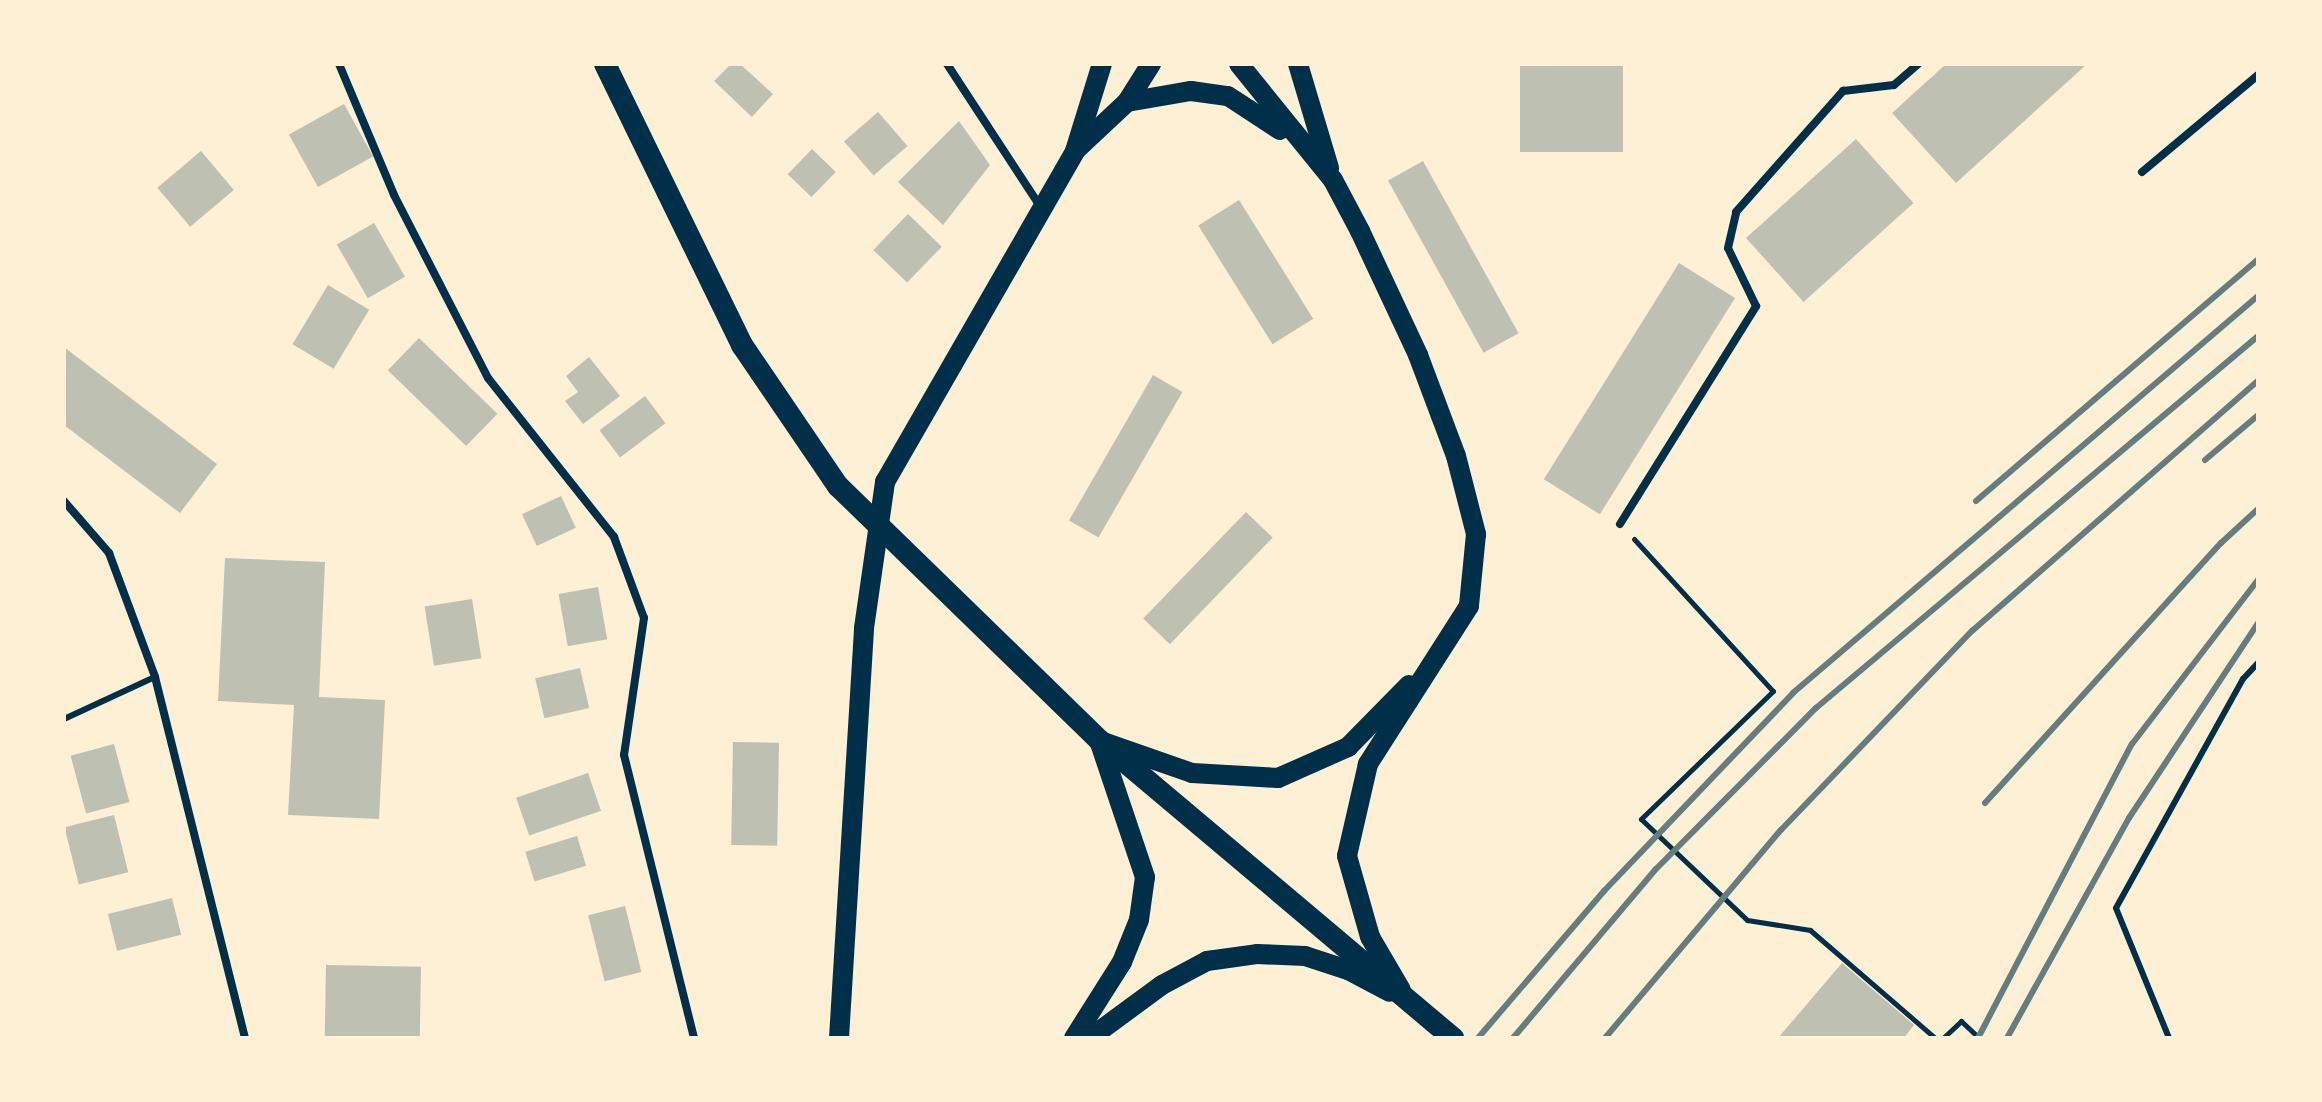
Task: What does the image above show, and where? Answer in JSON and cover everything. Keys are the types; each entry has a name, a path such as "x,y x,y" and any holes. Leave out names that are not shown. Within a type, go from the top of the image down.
{"highway":[{"path":"605,64 742,345 838,486 1099,740 1453,1038"}],"main road":[{"path":"838,1036 864,628 885,482 1075,151 1102,64"},
{"path":"1075,151 1127,102 1151,64"},
{"path":"1239,64 1333,180"},
{"path":"1298,64 1333,180 1360,231 1451,441 1476,534 1469,606 1368,764 1347,856 1370,937 1407,1000"},
{"path":"1127,102 1191,91 1228,96 1265,116 1333,180"},
{"path":"1099,740 1192,773 1278,778 1348,747 1441,652"},
{"path":"1074,1038 1122,962 1139,920 1145,877 1099,740"},
{"path":"1090,1038 1162,985 1207,961 1257,954 1320,961 1407,1000"}],"street":[{"path":"339,64 394,195 488,378 614,537 644,618 624,755 694,1038"},
{"path":"947,64 1043,210"},
{"path":"1620,524 1756,306 1728,248 1736,212 1843,91 1894,85 1918,64"},
{"path":"2142,172 2258,75"},
{"path":"64,501 109,553 155,677 245,1038"}],"lane":[{"path":"2169,1038 2116,908 2243,679 2258,663"},
{"path":"64,719 155,677"}],"path":[{"path":"1620,524 1773,691 1641,819 1747,920 1810,930 1935,1038"},
{"path":"1943,1038 1961,1021 1979,1038"}],"building":[{"path":"731,64 740,64 773,94 752,117 714,81"},
{"path":"1520,64 1623,64 1623,152 1520,152"},
{"path":"1946,64 2087,64 1956,183 1892,113"},
{"path":"344,104 373,156 318,187 289,135"},
{"path":"878,112 908,146 874,175 844,142"},
{"path":"959,121 990,165 943,225 898,182"},
{"path":"1856,139 1914,203 1804,302 1746,238"},
{"path":"812,149 836,172 811,197 788,174"},
{"path":"201,151 234,190 190,227 157,188"},
{"path":"1423,161 1519,333 1484,353 1388,180"},
{"path":"1239,200 1313,319 1272,344 1198,225"},
{"path":"908,214 942,247 907,283 873,250"},
{"path":"374,223 405,277 368,298 337,244"},
{"path":"1679,263 1735,298 1600,514 1544,479"},
{"path":"328,285 369,310 334,369 292,344"},
{"path":"419,338 497,414 466,446 388,370"},
{"path":"64,347 217,464 180,513 64,425"},
{"path":"589,357 620,396 583,424 565,401 578,392 566,376"},
{"path":"1153,375 1182,392 1098,537 1069,520"},
{"path":"645,396 665,423 620,457 599,430"},
{"path":"561,496 576,528 537,546 522,514"},
{"path":"1246,512 1273,538 1170,644 1143,618"},
{"path":"225,558 325,562 319,697 385,700 379,819 288,815 294,705 218,701"},
{"path":"598,587 607,639 568,646 559,594"},
{"path":"472,599 481,658 434,666 425,607"},
{"path":"580,668 589,708 544,718 535,678"},
{"path":"733,742 779,743 777,846 731,845"},
{"path":"114,744 130,802 86,814 71,756"},
{"path":"588,773 601,811 529,836 516,798"},
{"path":"114,815 128,872 79,885 65,827"},
{"path":"577,836 586,866 534,881 525,852"},
{"path":"172,898 181,935 117,951 108,914"},
{"path":"625,906 641,972 605,981 588,915"},
{"path":"1842,963 1914,1025 1904,1038 1778,1038"},
{"path":"326,965 421,967 420,1038 325,1038"}],"railway":[{"path":"1976,501 2258,259"},
{"path":"1478,1038 1604,891 1794,692 2258,296"},
{"path":"1513,1038 1656,869 1816,708 2258,336"},
{"path":"1605,1038 1781,830 1972,631 2258,381"},
{"path":"2205,460 2258,415"},
{"path":"1985,803 2221,543 2258,509"},
{"path":"1978,1038 2132,744 2258,580"},
{"path":"2007,1038 2129,818 2258,623"}]}
